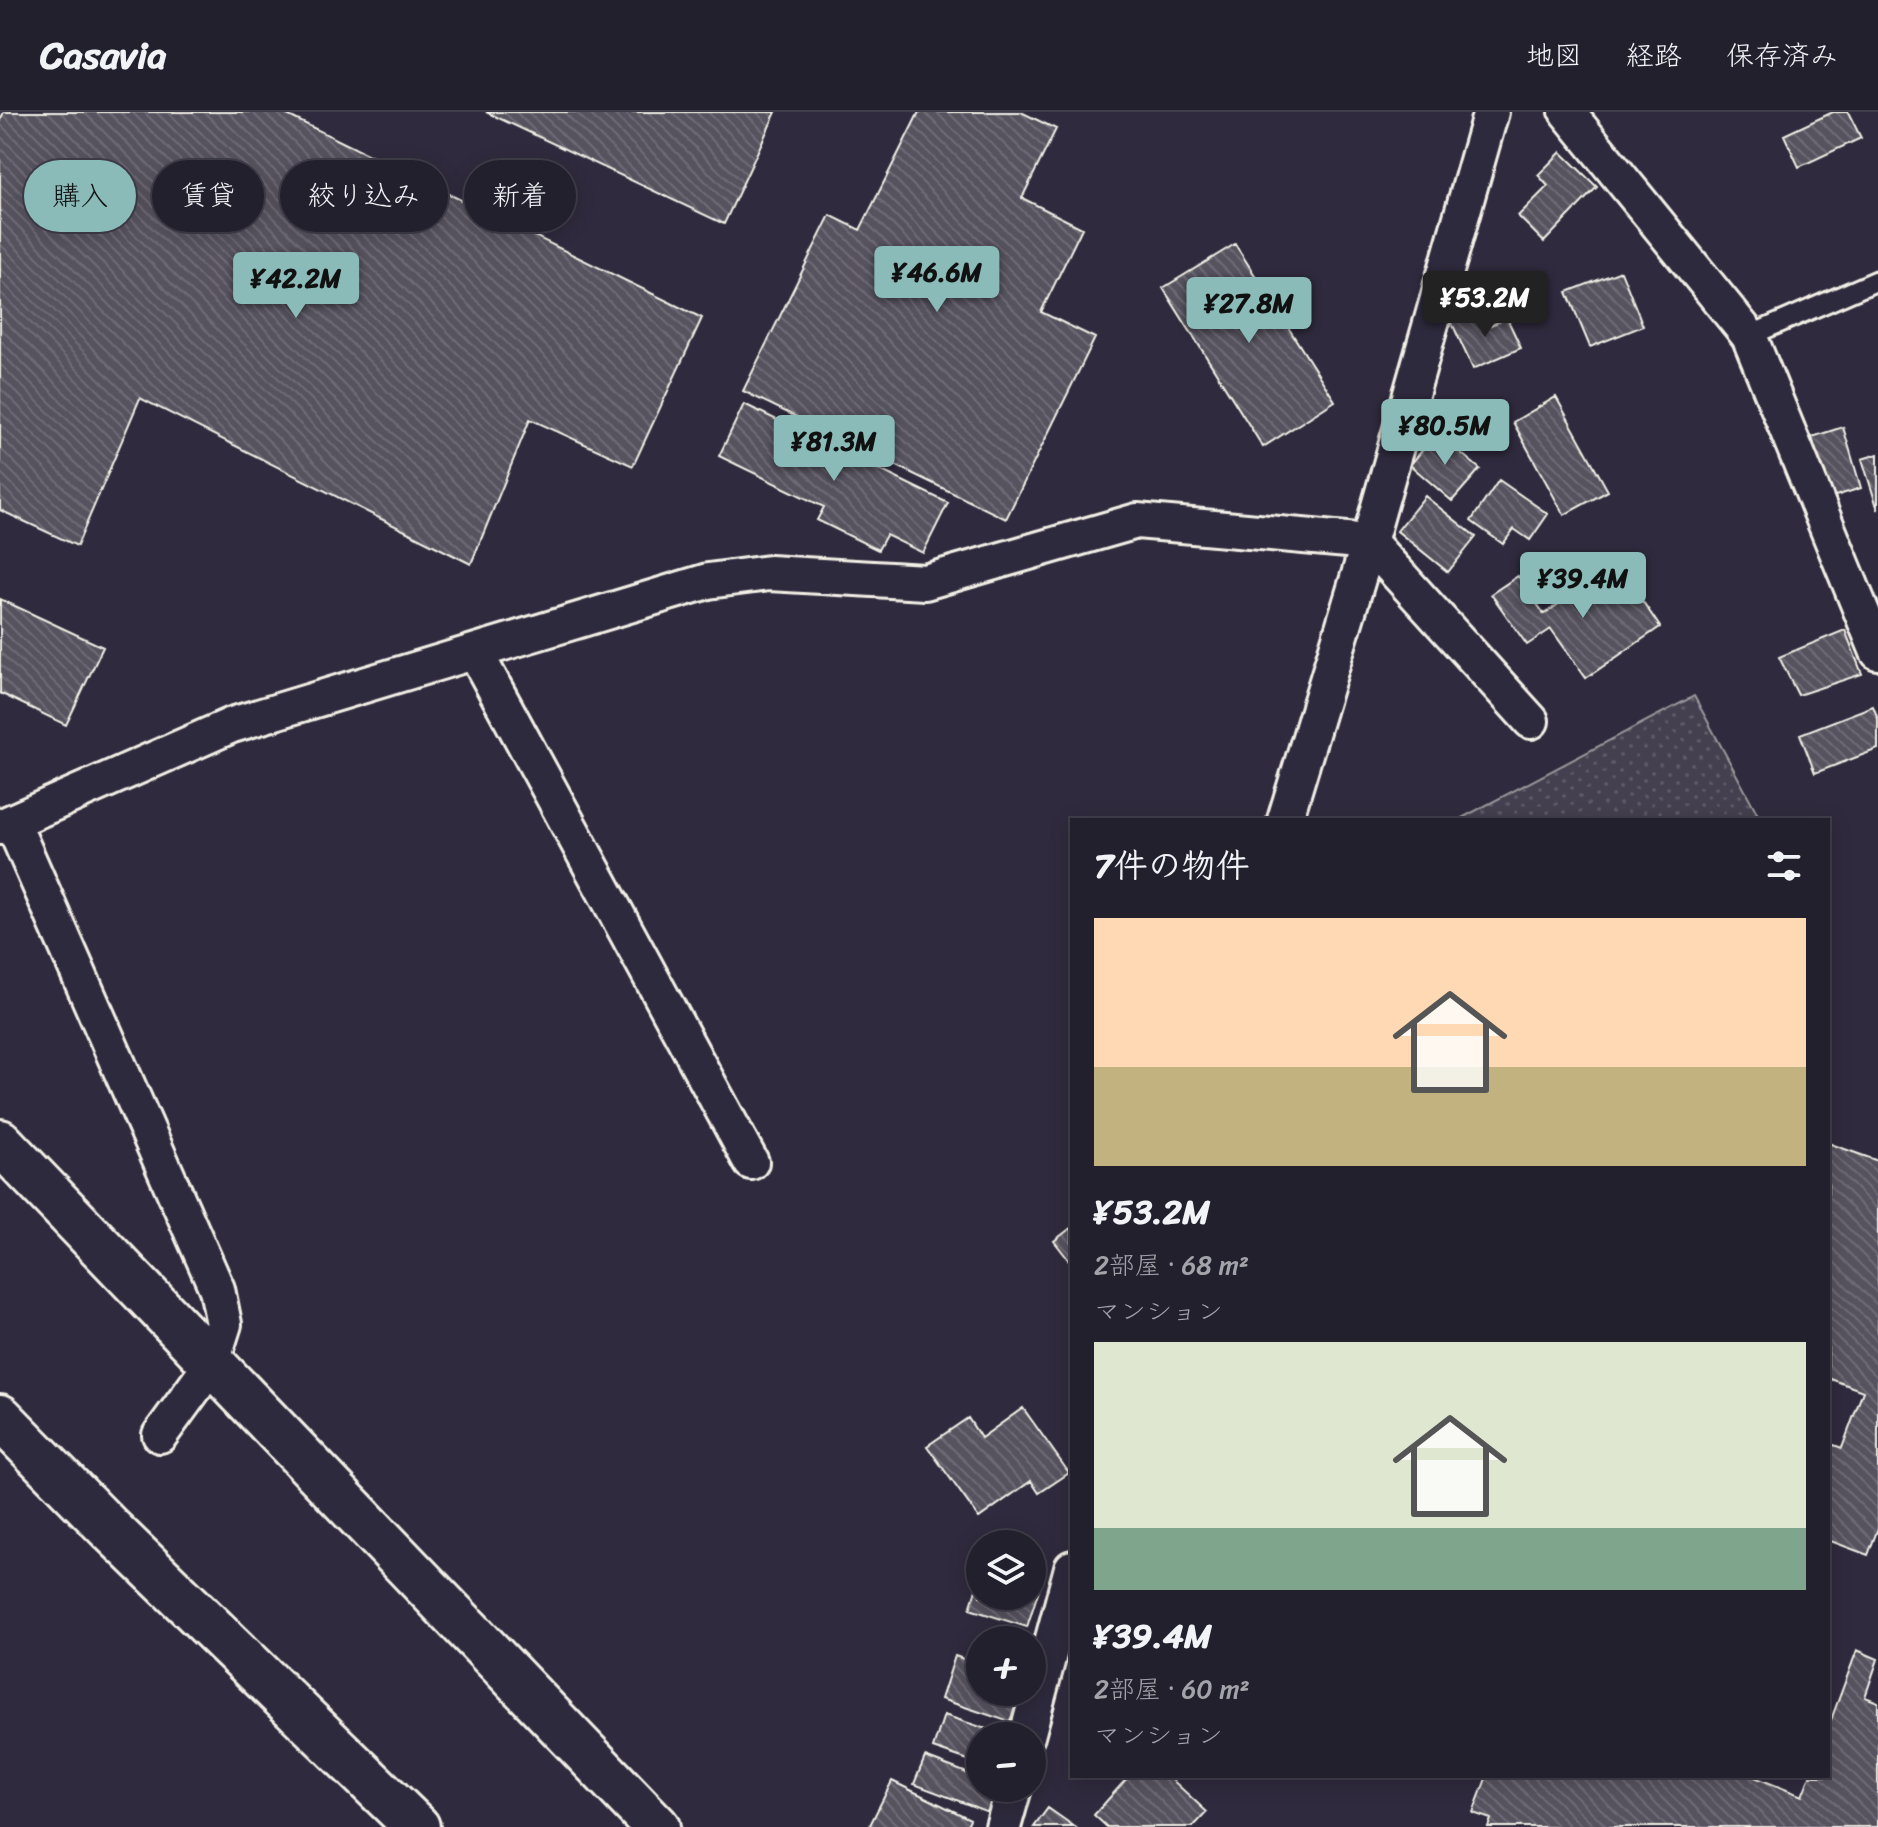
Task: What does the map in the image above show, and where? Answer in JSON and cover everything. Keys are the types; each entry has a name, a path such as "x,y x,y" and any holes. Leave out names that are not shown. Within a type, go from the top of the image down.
{"street":[{"path":"1286,818 1369,542 1491,112"},
{"path":"1567,112 1749,336 1878,652"},
{"path":"160,1435 211,1365 224,1324 217,1289 6,825 232,725 708,581 769,573 925,582 1137,521 1369,542 1531,721"},
{"path":"475,652 751,1162"},
{"path":"0,1142 657,1827"},
{"path":"0,1417 119,1538 417,1827"},
{"path":"1031,1722 1070,1575"},
{"path":"1003,1827 1010,1802"}],"lane":[{"path":"1749,336 1878,280"}],"shaded area":[{"path":"1694,696 1760,818 1462,818"}],"building":[{"path":"4,112 281,112 379,160 280,160 280,232 448,232 448,194 464,202 464,232 526,232 702,318 633,466 530,419 471,564 140,398 77,546 0,510 0,120"},
{"path":"486,112 776,112 724,224"},
{"path":"919,112 1021,112 1056,129 1022,198 1082,228 1041,312 1095,338 1006,519 743,391 830,215 860,230"},
{"path":"1833,112 1848,112 1861,138 1799,167 1784,135"},
{"path":"1561,152 1597,187 1544,242 1518,216 1548,186 1538,175"},
{"path":"1235,244 1335,401 1263,447 1163,288"},
{"path":"1621,271 1643,326 1590,347 1567,292"},
{"path":"1473,311 1482,329 1507,318 1521,348 1473,369 1451,321"},
{"path":"1556,397 1608,491 1564,515 1513,422"},
{"path":"744,404 948,503 923,553 886,535 878,550 817,520 824,507 719,456"},
{"path":"1843,427 1861,488 1829,498 1812,437"},
{"path":"1437,433 1480,469 1452,501 1410,465"},
{"path":"1878,454 1878,510 1862,459"},
{"path":"1499,480 1548,514 1530,540 1514,529 1503,544 1471,521"},
{"path":"1425,496 1476,537 1448,572 1397,531"},
{"path":"1602,574 1611,587 1626,577 1660,627 1586,678 1551,629 1527,645 1491,594 1518,576 1544,614"},
{"path":"0,599 103,647 66,725 0,693"},
{"path":"1845,630 1862,674 1798,695 1779,657"},
{"path":"1873,706 1878,719 1878,749 1815,773 1800,734"},
{"path":"1830,1144 1878,1161 1878,1528 1868,1555 1830,1541 1830,1444 1842,1448 1863,1391 1830,1379"},
{"path":"1070,1229 1070,1261 1054,1241"},
{"path":"1023,1408 1069,1473 1039,1493 1031,1481 979,1518 927,1446 968,1418 981,1438"},
{"path":"973,1610 1032,1610 1027,1626"},
{"path":"1857,1650 1878,1659 1865,1697 1878,1702 1878,1827 1488,1827 1491,1819 1473,1813 1486,1778 1757,1778 1802,1796 1809,1778 1830,1778 1830,1723"},
{"path":"955,1656 966,1660 966,1706 1015,1706 1010,1722 941,1699"},
{"path":"944,1715 966,1722 966,1759 933,1748"},
{"path":"925,1757 966,1773 966,1802 992,1802 988,1812 914,1784"},
{"path":"1127,1778 1170,1778 1207,1812 1193,1827 1107,1827 1094,1815"},
{"path":"892,1781 970,1819 966,1827 869,1827"},
{"path":"1048,1808 1075,1827 1034,1827"}]}
